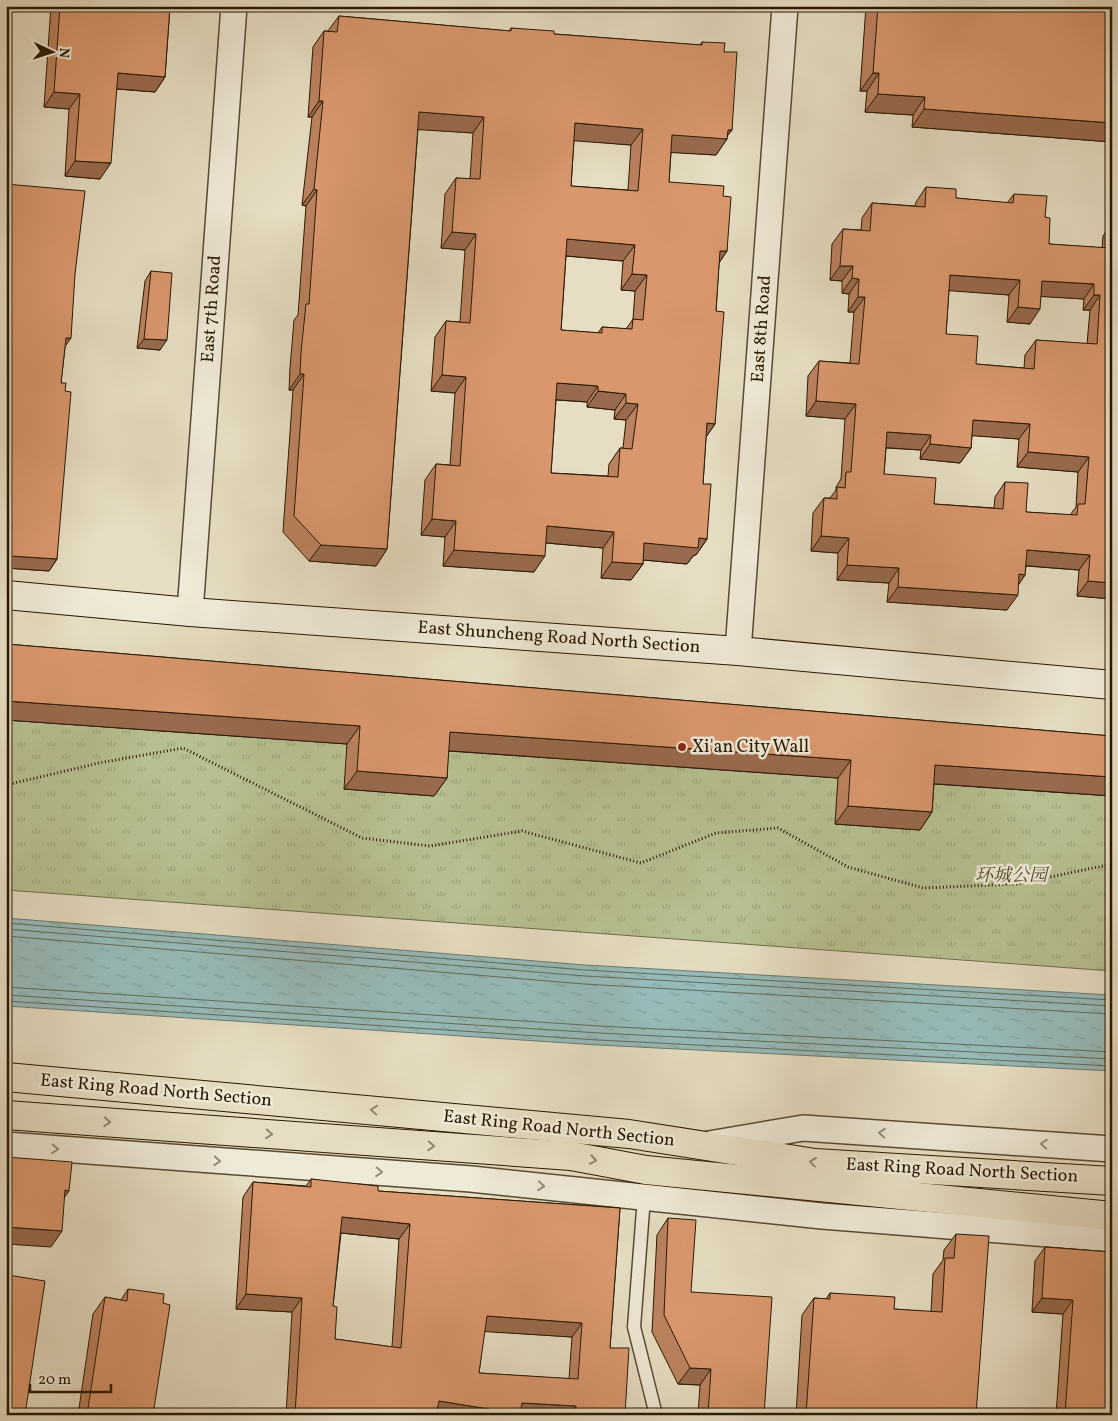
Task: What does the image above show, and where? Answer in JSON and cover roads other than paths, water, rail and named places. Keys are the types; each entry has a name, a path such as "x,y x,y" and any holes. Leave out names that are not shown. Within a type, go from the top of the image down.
{"main road":[{"name":"East Ring Road North Section","path":"6,1077 568,1128 815,1162 1112,1181"},
{"name":"East Ring Road North Section","path":"6,1115 571,1156 646,1170 1112,1216"}],"street":[{"name":"East 7th Road","path":"190,612 234,6"},
{"name":"East 8th Road","path":"738,651 785,6"},
{"name":"East Shuncheng Road North Section","path":"6,595 190,612 738,651 1112,685"},
{"path":"702,1145 803,1128 1102,1148"},
{"path":"6,1145 471,1179 822,1216 1102,1238"},
{"path":"723,1178 822,1216"}],"lane":[{"path":"644,1197 634,1327 656,1415"}],"water":[{"path":"6,918 585,965 1112,995 1112,1071 598,1045 6,1006"}],"place":[{"name":"Xi'an City Wall","path":"682,747"}],"park label":[{"name":"环城公园","path":"1011,876"}]}
